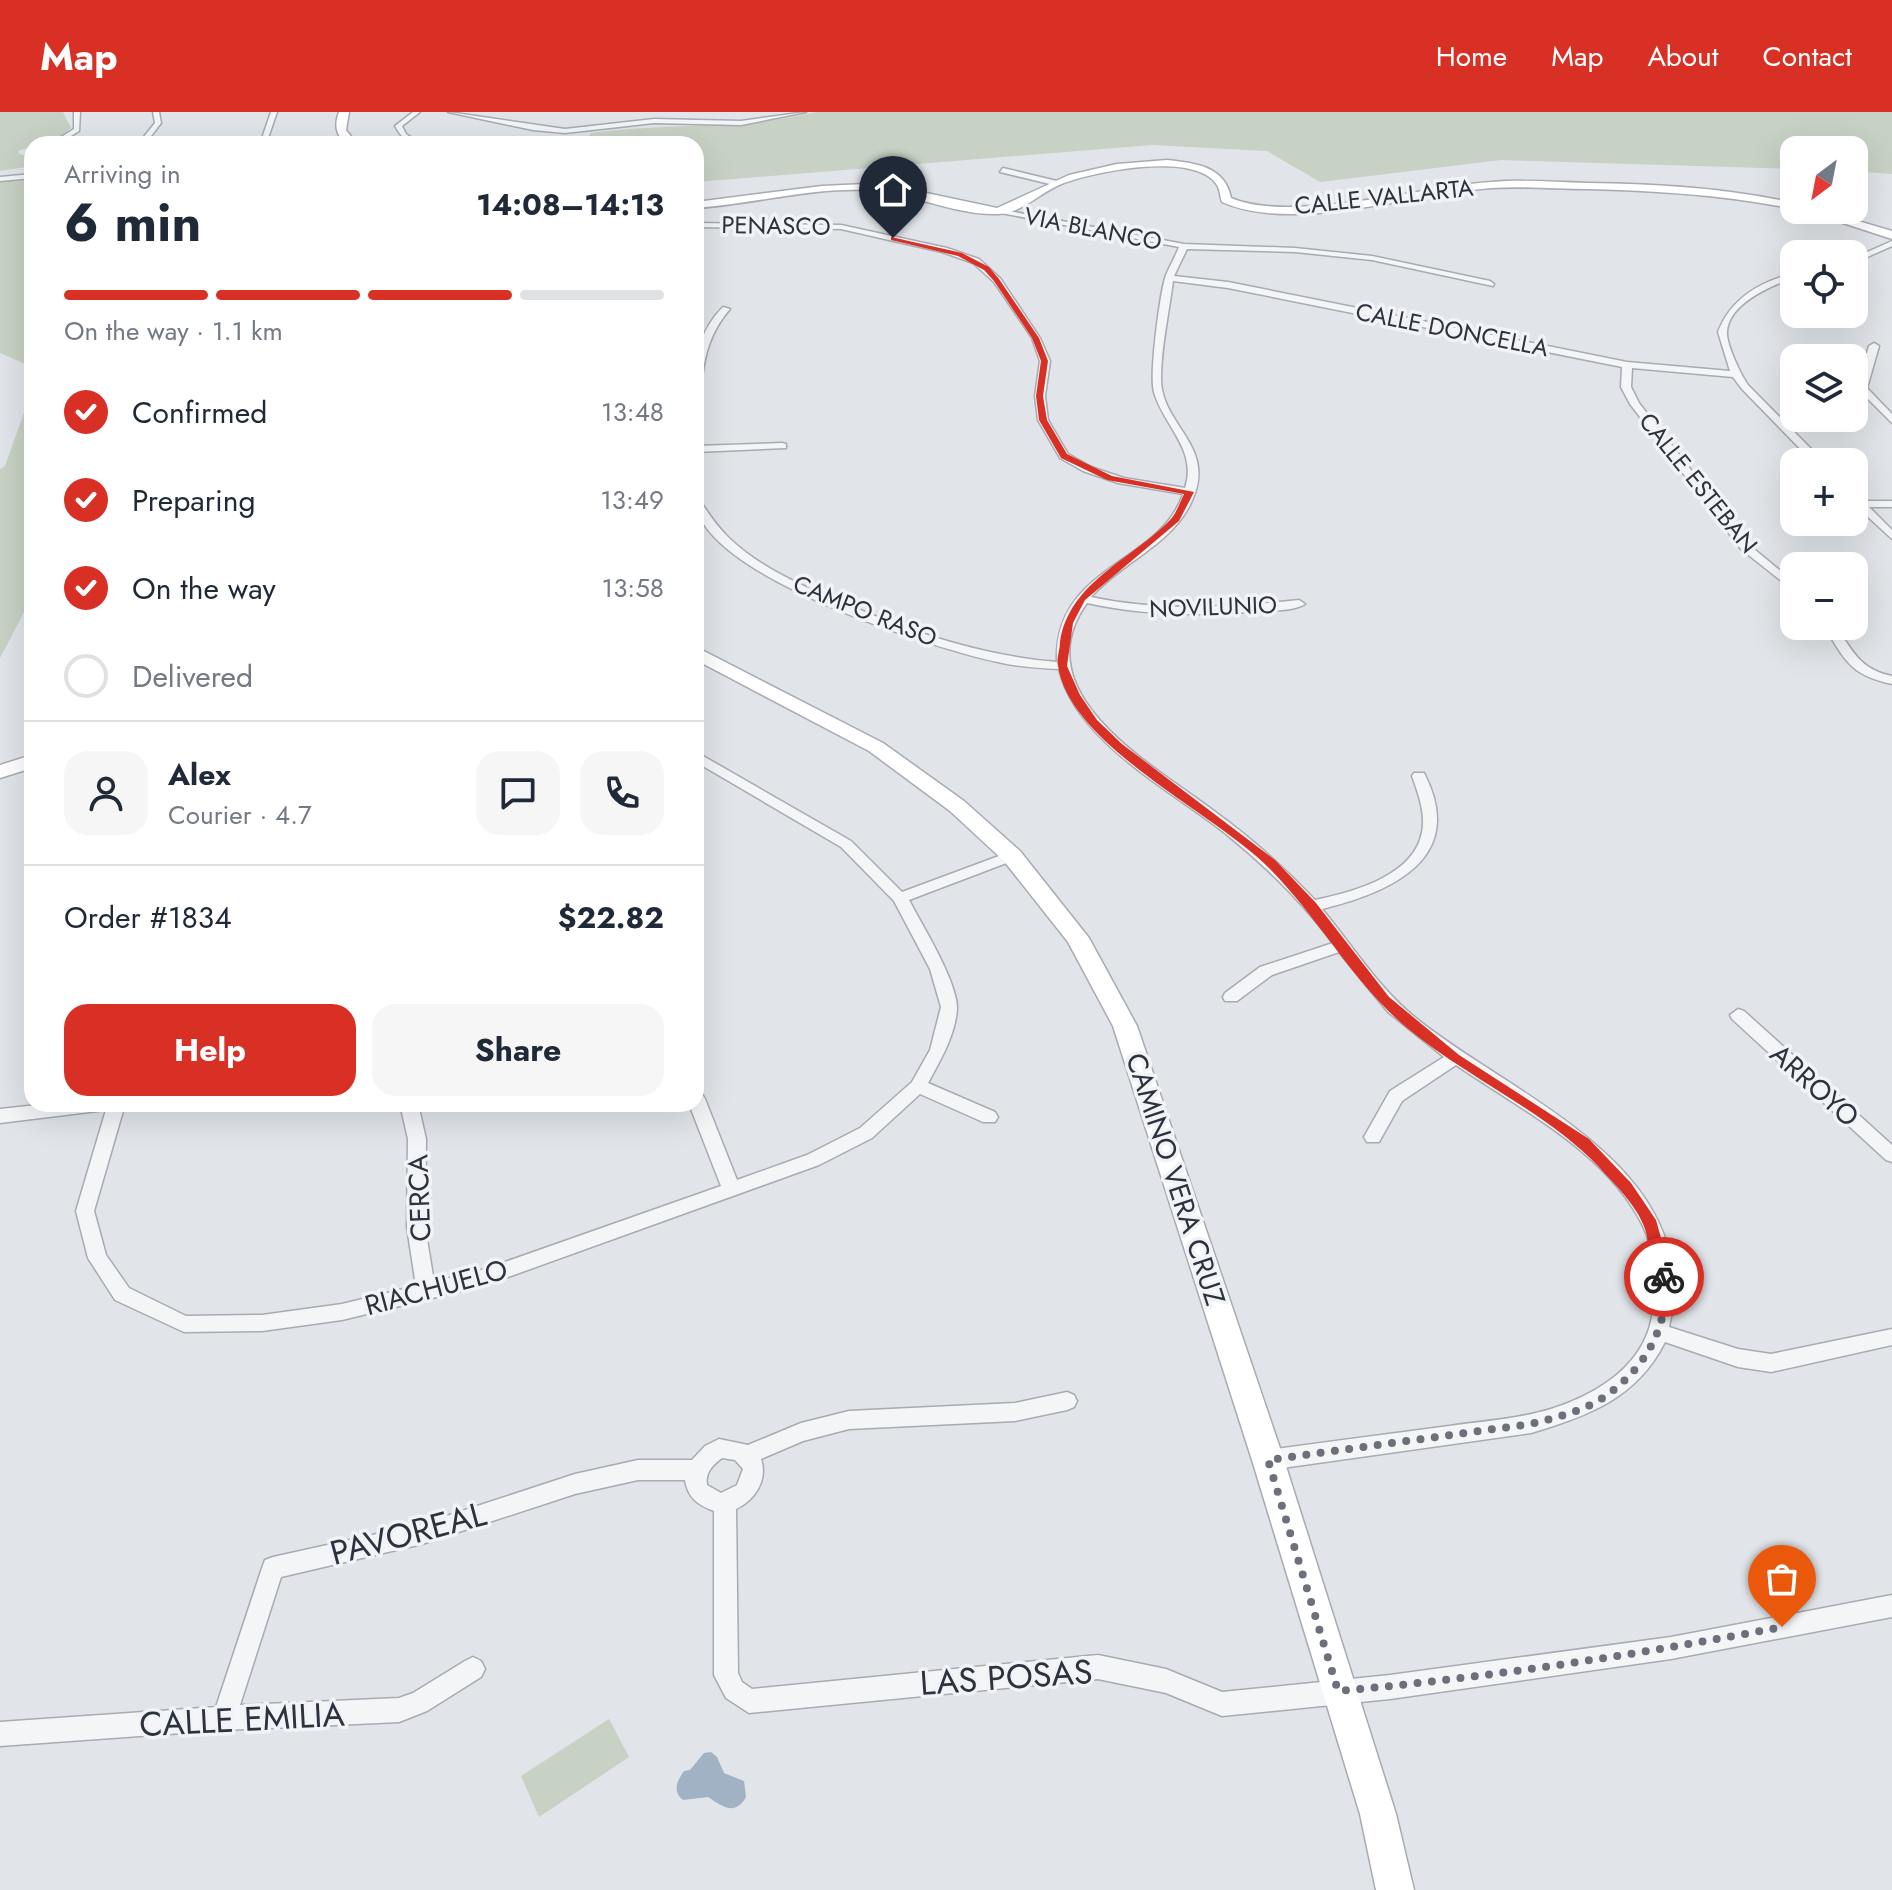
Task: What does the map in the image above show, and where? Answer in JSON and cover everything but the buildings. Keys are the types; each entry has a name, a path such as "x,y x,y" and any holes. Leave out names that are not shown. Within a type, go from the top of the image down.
{"street":[{"path":"67,136 77,130 77,112"},
{"path":"147,136 158,123 156,112"},
{"path":"266,136 274,112"},
{"path":"344,112 340,120 344,136"},
{"path":"405,136 398,126 417,112"},
{"path":"451,112 550,130 580,130 654,121 727,123 803,112"},
{"path":"654,121 655,112"},
{"path":"521,126 535,116"},
{"name":"CALLE VALLARTA","path":"1001,211 1054,183 1116,167 1171,165 1210,173 1222,183 1226,200 1244,208 1347,205 1478,186 1524,184 1681,188 1780,203"},
{"path":"1003,170 1054,183"},
{"path":"0,179 24,177"},
{"name":"VIA BLANCO","path":"704,204 816,188 868,187 1184,246 1330,252 1490,284"},
{"path":"1855,224 1892,235"},
{"name":"PENASCO","path":"704,225 841,227 944,250 976,261 997,280 1036,338 1045,361 1040,396 1043,420 1064,456 1110,478 1189,492"},
{"path":"1868,254 1892,243"},
{"path":"1184,246 1169,278 1156,381 1168,417 1188,444 1194,459 1193,482 1176,520 1081,598 1068,623 1062,666 1075,695 1093,722 1118,747 1271,862 1312,906 1385,1001 1454,1058 1584,1143 1626,1187 1651,1224 1665,1282 1660,1332 1635,1371 1606,1396 1572,1412 1531,1424 1268,1460"},
{"name":"CALLE DONCELLA","path":"1169,278 1228,285 1627,365 1736,374"},
{"path":"1780,281 1746,297 1725,321 1722,332 1736,374 1806,448"},
{"path":"704,347 713,320 726,309"},
{"path":"1874,346 1862,388 1892,420"},
{"name":"CALLE ESTEBAN","path":"1627,365 1626,387 1635,404 1745,547 1780,576"},
{"path":"704,449 782,446"},
{"path":"1868,502 1892,504"},
{"path":"1868,512 1892,536"},
{"name":"CAMPO RASO","path":"704,516 732,548 812,592 970,652 998,659 1062,666"},
{"name":"NOVILUNIO","path":"1081,598 1136,610 1178,614 1299,604"},
{"path":"1839,640 1864,674 1892,680"},
{"name":"CAMINO VERA CRUZ","path":"704,657 876,747 957,806 1012,856 1078,938 1125,1026 1268,1460 1378,1814 1395,1890"},
{"name":"RIACHUELO","path":"114,1112 85,1211 97,1258 122,1294 184,1324 246,1324 342,1312 486,1277 813,1160 866,1133 918,1086 938,1050 949,1007 938,969 900,898 846,844 704,761"},
{"path":"0,772 24,764"},
{"path":"1312,906 1383,883 1408,868 1422,853 1430,833 1429,810 1419,776"},
{"path":"900,898 1012,856"},
{"path":"1231,997 1266,971 1341,946"},
{"name":"ARROYO","path":"1738,1015 1892,1155"},
{"path":"1373,1137 1396,1096 1454,1058"},
{"path":"918,1086 989,1117"},
{"path":"0,1116 34,1112"},
{"name":"CERCA","path":"411,1112 417,1139 416,1227 426,1292"},
{"path":"701,1112 731,1188"},
{"path":"1660,1332 1738,1358 1771,1363 1892,1337"},
{"path":"748,1455 801,1432 849,1420 1015,1412 1067,1401"},
{"path":"719,1448 734,1448 748,1455 754,1465 754,1478 738,1498 725,1502 708,1498 697,1486 696,1470 704,1457 719,1448"},
{"name":"PAVOREAL","path":"224,1718 273,1568 422,1534 575,1484 638,1470 696,1470"},
{"name":"LAS POSAS","path":"725,1502 726,1675 734,1690 749,1701 1098,1667 1166,1681 1222,1704 1390,1687 1671,1648 1892,1606"},
{"name":"CALLE EMILIA","path":"0,1734 224,1718 399,1710 419,1703 473,1669"}],"shaded area":[{"path":"0,112 63,112 71,128 61,136 24,136 24,149 18,151 24,155 24,167 0,171"},
{"path":"817,112 1892,112 1892,174 1868,172 1868,136 1780,136 1780,169 1501,160 1320,182 1267,151 1152,145 704,181 704,136 589,136 591,133 648,128 760,121"},
{"path":"24,180 24,364 0,353 0,182"},
{"path":"24,413 24,612 0,658 0,469 5,466"},
{"path":"609,1719 629,1757 539,1817 521,1776"}],"water":[{"path":"711,1752 717,1757 724,1773 744,1781 746,1797 738,1806 728,1808 708,1797 683,1800 678,1793 678,1782 684,1771 690,1770 704,1753"}],"way so far":[{"path":"1664,1277 1660,1332 1635,1371 1606,1396 1572,1412 1531,1424 1268,1460 1338,1691 1390,1687 1671,1648 1782,1627"}],"route":[{"path":"893,238 976,261 997,280 1036,338 1045,361 1040,396 1043,420 1064,456 1102,476 1189,492 1176,520 1081,598 1068,623 1062,666 1075,695 1093,722 1118,747 1271,862 1312,906 1385,1001 1412,1025 1454,1058 1584,1143 1626,1187 1651,1224 1664,1277"}]}
